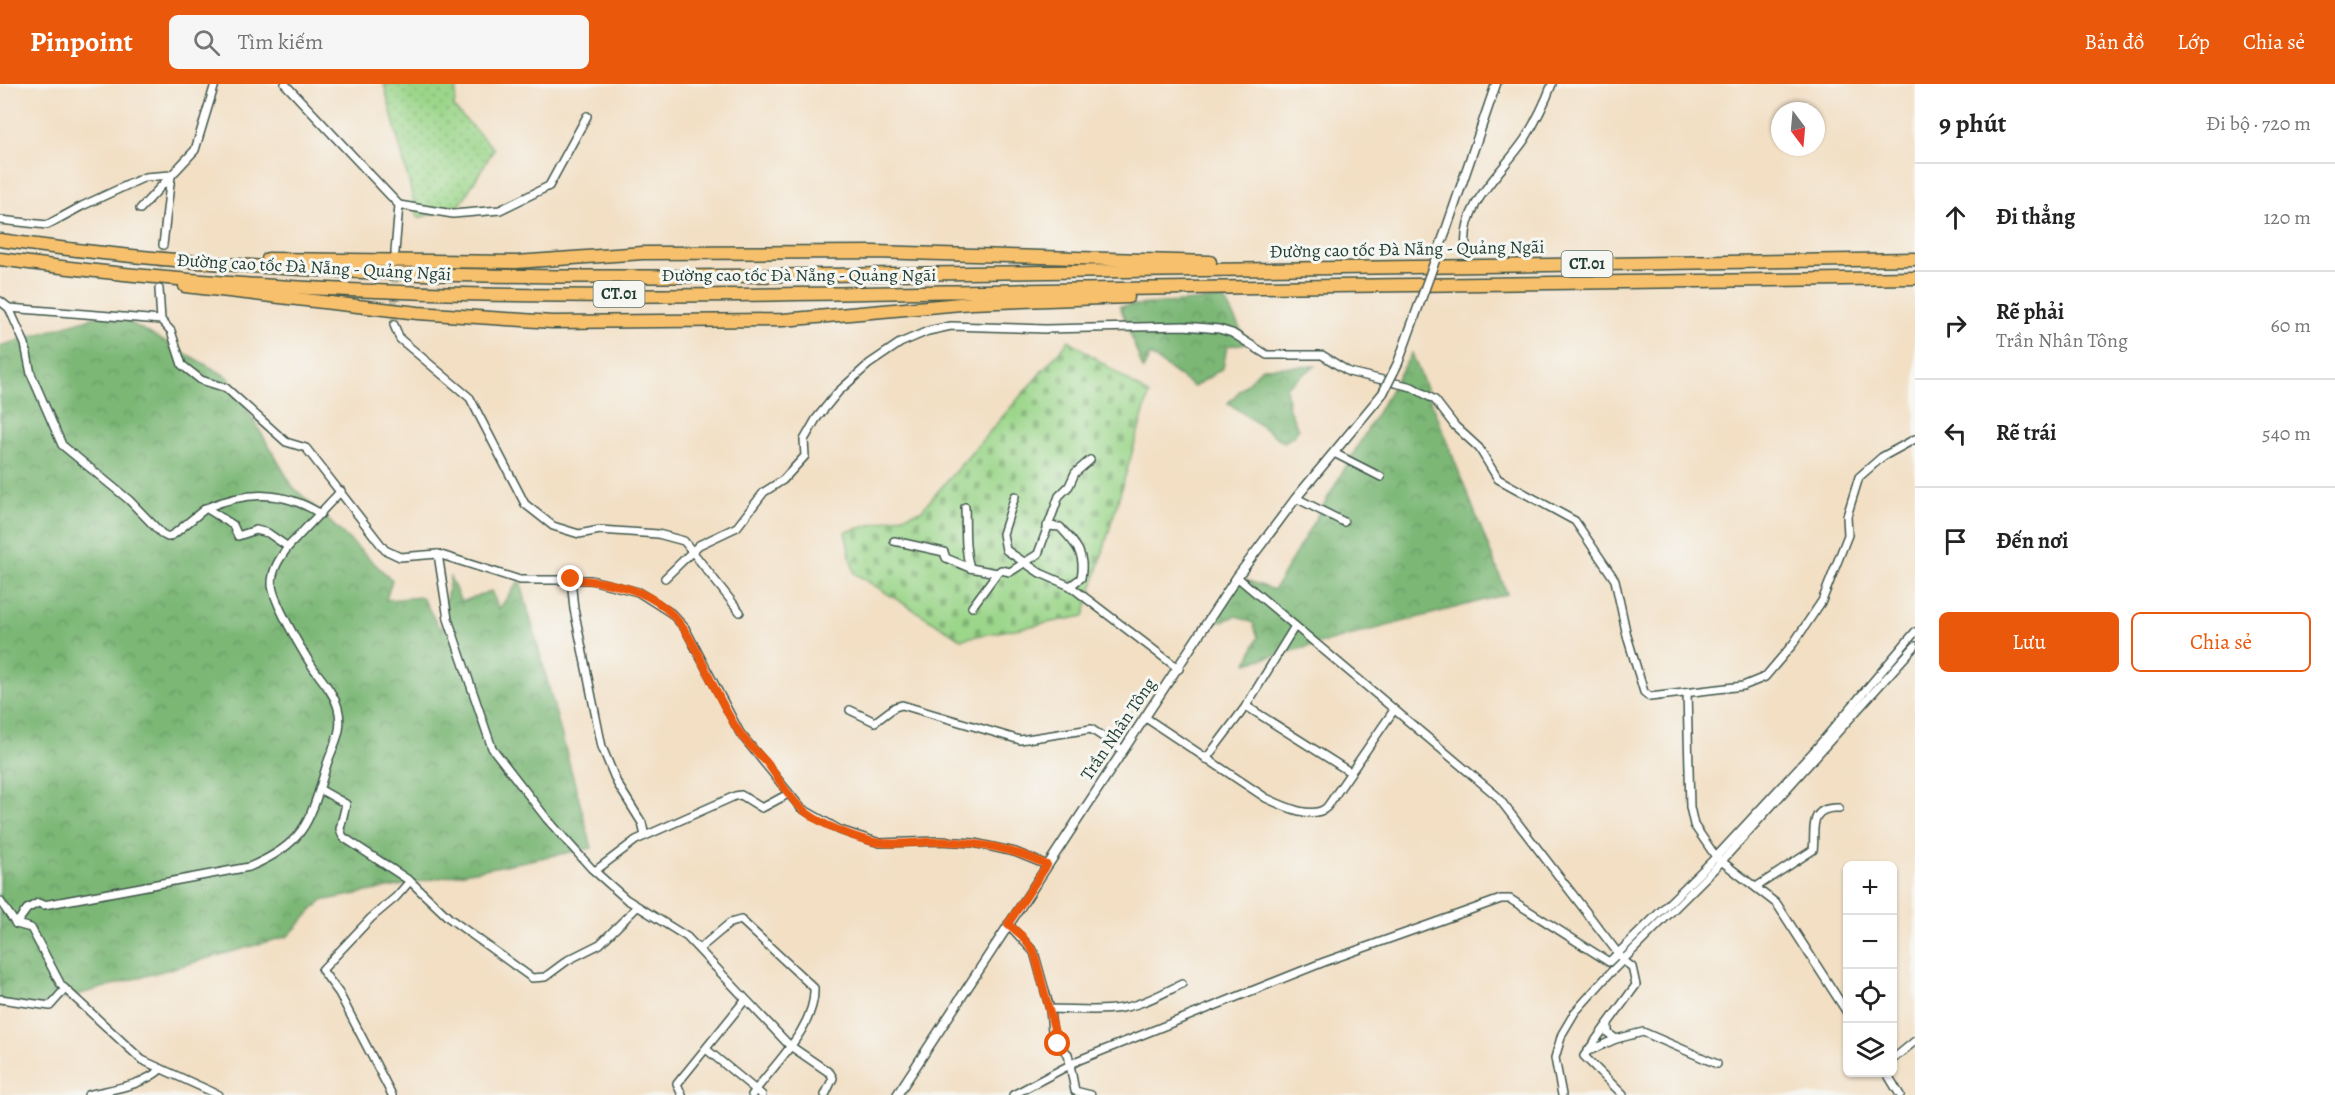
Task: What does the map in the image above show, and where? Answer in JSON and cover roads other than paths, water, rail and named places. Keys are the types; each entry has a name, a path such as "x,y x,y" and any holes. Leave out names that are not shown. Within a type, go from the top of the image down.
{"highway":[{"name":"Đường cao tốc Đà Nẵng - Quảng Ngãi","path":"0,240 138,256 342,271 456,275 827,275 1231,266 1378,267 1915,259"},
{"path":"138,256 516,262 643,253 874,252 1231,266"},
{"name":"Đường cao tốc Đà Nẵng - Quảng Ngãi","path":"5,259 196,279 457,293 829,294 1240,291 1327,287 1915,278"},
{"path":"5,259 141,281 320,302 418,313 552,322 783,320 972,303 1240,291"}],"street":[{"path":"140,209 195,150 214,84"},
{"path":"285,84 399,204 453,214 500,210 549,186 587,116"},
{"name":"Trần Nhân Tông","path":"897,1095 1123,750 1179,669 1237,577 1296,498 1383,393 1398,363 1496,84"},
{"path":"1466,247 1467,224 1474,208 1527,136 1552,84"},
{"path":"0,220 47,225 145,177 171,175"},
{"path":"162,244 171,175"},
{"path":"395,252 399,204"},
{"path":"159,289 161,320 171,331 182,365 201,380 226,388 286,442 306,448 385,550 400,557 438,554 520,580 591,580 638,592 671,613 693,640 740,733 768,764 788,794 801,808 819,820 880,843 940,841 974,843 1015,852 1047,865"},
{"path":"0,301 9,308 26,344 31,374 62,445 129,500 162,534 168,537 174,534 206,508 232,498 268,496 294,499 321,514"},
{"path":"9,308 161,320"},
{"path":"394,325 400,339 470,398 525,504 553,526 579,534 600,530 658,534 684,541 740,612"},
{"path":"665,578 710,539 737,527 764,492 783,480 805,456 804,440 816,418 838,392 869,364 913,336 951,326 1046,329 1184,326 1219,328 1232,333 1267,355 1322,355 1349,372 1412,387 1435,400 1455,426 1479,448 1498,479 1525,496 1569,516 1584,532 1615,580 1627,636 1647,696 1687,693 1743,686 1765,677 1792,644 1822,601 1848,535 1847,516 1859,477 1882,457 1915,439"},
{"path":"1335,453 1381,477"},
{"path":"972,607 996,573 1001,570 1010,572 1038,554 1059,496 1075,473 1090,460"},
{"path":"16,924 27,909 38,903 44,905 249,867 275,856 304,828 321,790 331,752 340,734 341,721 335,700 309,661 274,596 274,571 288,547 341,491"},
{"path":"1015,496 1004,534 1006,549 1040,573 1070,586 1179,669"},
{"path":"1296,498 1344,522"},
{"path":"965,507 967,538 964,548 970,568"},
{"path":"206,508 233,525 238,536 256,530 268,533 288,547"},
{"path":"1047,526 1060,527 1076,545 1084,564 1082,578 1070,586"},
{"path":"894,541 944,552 946,558 970,568 996,573"},
{"path":"438,554 448,619 492,748 547,819 595,871 637,907 687,937 789,1046 832,1076 825,1095"},
{"path":"1237,577 1497,796 1624,961 1632,967 1636,985 1584,1056 1623,1095"},
{"path":"571,579 574,609 602,747 617,783 642,823 645,836"},
{"path":"1206,759 1246,705 1295,626"},
{"path":"1013,1095 1070,1065 1324,962 1501,899 1510,899 1606,963 1619,954 1719,859 1915,632"},
{"path":"1562,1095 1555,1058 1562,1034 1593,992 1915,646"},
{"path":"1687,693 1690,807 1694,825 1719,859 1777,904 1843,1006"},
{"path":"850,710 875,722 902,705 1020,740 1091,729 1123,750"},
{"path":"1246,705 1350,772"},
{"path":"1146,718 1266,798 1286,807 1314,813 1327,807 1394,710"},
{"path":"321,790 346,804 340,829 343,837 410,881 449,918 535,979 545,977 568,960 600,944 637,907"},
{"path":"595,871 645,836 735,796 741,795 762,808 788,794"},
{"path":"1756,887 1813,850 1812,828 1815,819 1827,809 1839,808"},
{"path":"392,1095 339,993 322,970 410,881"},
{"path":"0,901 16,924 31,928 65,989 142,1060 219,1095"},
{"path":"699,949 730,923 741,920 814,988 815,1003 808,1022 757,1093 706,1049"},
{"path":"1008,924 1021,935 1034,952 1050,1009 1052,1031 1058,1044 1067,1052 1076,1093 1091,1095"},
{"path":"1050,1009 1122,1008 1142,1003 1182,984"},
{"path":"0,999 50,1006 65,989"},
{"path":"682,1095 677,1084 745,1000"},
{"path":"1608,1025 1608,1033 1616,1039"},
{"path":"1588,1052 1616,1039 1643,1032 1717,1064"},
{"path":"1897,1057 1915,1041"},
{"path":"88,1095 133,1084 150,1077 161,1069"},
{"path":"1889,1077 1900,1095"}],"tunnel":[{"path":"159,289 163,245"},
{"path":"394,325 395,271"}]}
